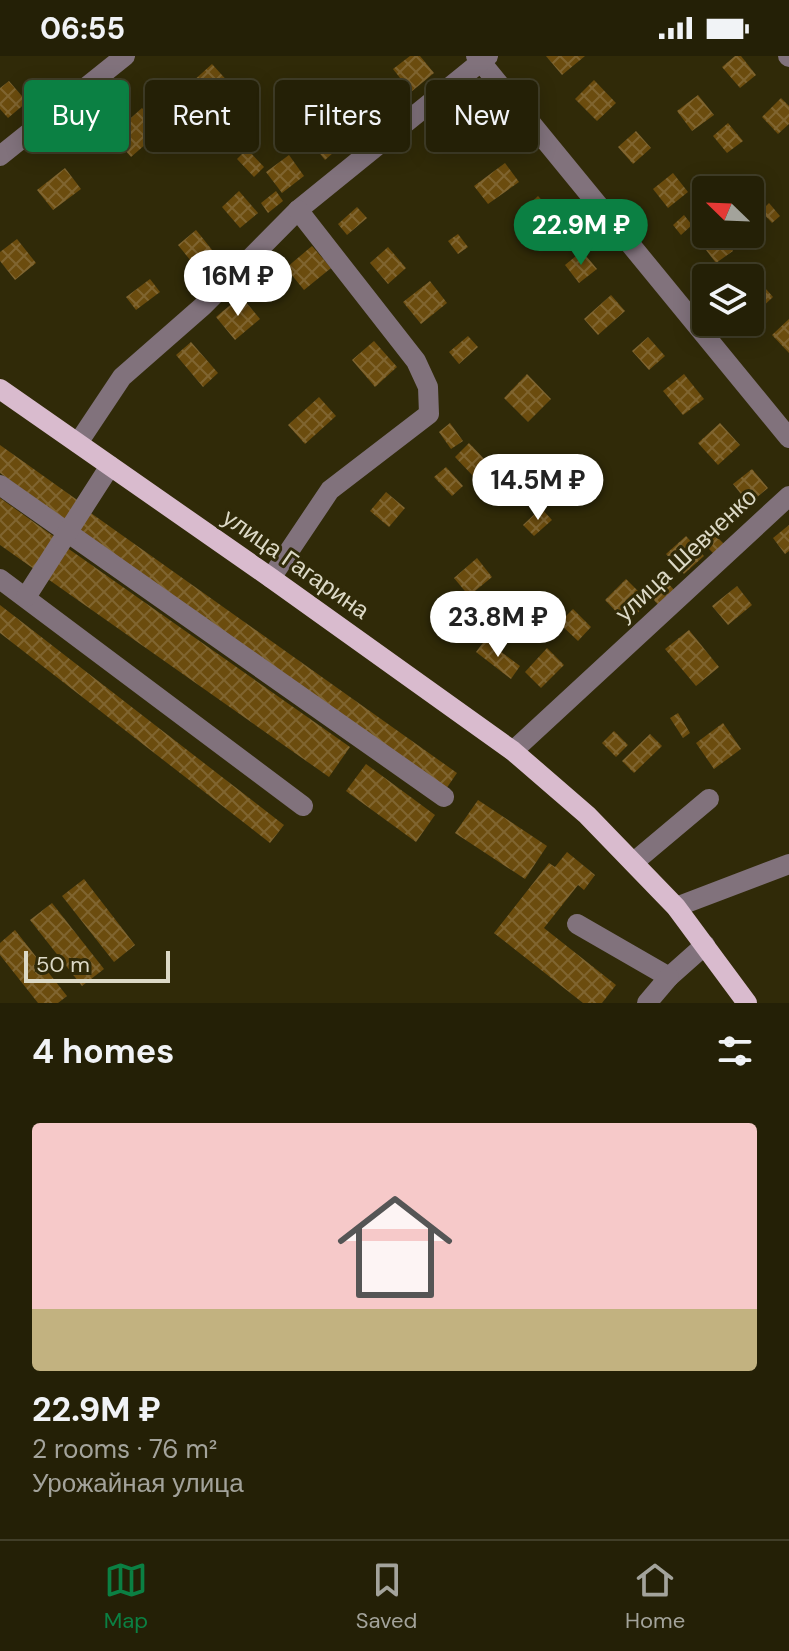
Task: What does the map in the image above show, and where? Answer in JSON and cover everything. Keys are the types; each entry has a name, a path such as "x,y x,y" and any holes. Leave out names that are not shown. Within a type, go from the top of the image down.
{"main road":[{"name":"улица Гагарина","path":"0,389 513,751 587,815 676,907 747,1003"}],"street":[{"path":"0,156 125,56"},
{"path":"78,443 122,377 203,306 298,210 481,58 789,438"},
{"path":"271,578 330,490 429,414 428,387 416,361 298,210"},
{"path":"26,597 110,466"},
{"path":"0,485 444,797"},
{"name":"улица Шевченко","path":"513,751 789,496"},
{"path":"0,579 303,806"},
{"path":"634,862 709,799"},
{"path":"676,907 789,864"},
{"path":"577,924 669,977"},
{"path":"647,1003 669,977 705,945"}],"building":[{"path":"410,56 420,56 434,73 411,92 410,80 402,80 393,69"},
{"path":"546,56 585,56 562,75"},
{"path":"735,56 741,56 756,75 740,88 722,67"},
{"path":"212,64 226,80 194,80"},
{"path":"594,80 616,103 597,121 575,99"},
{"path":"9,81 24,98 24,105 8,118 0,109 0,88"},
{"path":"698,95 714,115 692,131 677,111"},
{"path":"781,98 789,106 789,124 778,134 762,117"},
{"path":"142,108 145,111 145,145 131,157 127,152 129,120"},
{"path":"728,123 743,141 727,153 713,136"},
{"path":"636,131 651,148 633,164 618,147"},
{"path":"244,152 250,152 264,167 254,177 237,159"},
{"path":"318,152 334,152 325,160"},
{"path":"289,155 304,176 282,193 266,172"},
{"path":"505,163 519,182 488,204 474,186"},
{"path":"65,168 81,189 53,210 37,190"},
{"path":"673,173 688,192 668,208 653,189"},
{"path":"239,191 258,213 240,228 222,207"},
{"path":"276,191 283,201 268,213 261,203"},
{"path":"538,196 555,215 535,232 519,214"},
{"path":"769,203 780,216 772,223 764,214 764,208"},
{"path":"357,207 367,218 347,235 338,224"},
{"path":"684,215 692,225 681,235 673,225"},
{"path":"196,230 213,251 195,266 178,245"},
{"path":"458,234 468,247 458,254 448,241"},
{"path":"17,239 36,263 15,280 0,261 0,252"},
{"path":"312,246 331,268 304,290 286,268"},
{"path":"388,247 406,268 388,284 370,263"},
{"path":"705,248 731,248 733,251 716,263"},
{"path":"582,251 597,269 579,283 565,265"},
{"path":"267,272 282,289 268,301 254,283"},
{"path":"150,279 160,292 136,310 126,297"},
{"path":"430,281 447,303 421,324 403,302"},
{"path":"764,287 773,297 764,305"},
{"path":"611,295 625,311 598,335 584,319"},
{"path":"241,296 260,319 235,340 216,317"},
{"path":"789,319 789,353 772,335"},
{"path":"468,336 478,347 459,364 449,352"},
{"path":"648,337 665,356 649,370 632,351"},
{"path":"374,341 397,367 375,387 352,360"},
{"path":"191,342 218,373 203,387 176,355"},
{"path":"527,374 551,399 528,422 504,398"},
{"path":"684,374 704,399 683,415 663,391"},
{"path":"319,397 336,416 305,444 288,425"},
{"path":"450,423 463,441 451,449 439,432"},
{"path":"720,423 740,445 718,465 698,443"},
{"path":"469,443 487,462 473,476 455,457"},
{"path":"0,445 80,502 67,521 0,473"},
{"path":"446,467 463,486 452,496 434,477"},
{"path":"752,469 768,488 749,504 733,484"},
{"path":"505,480 515,490 501,503 492,493"},
{"path":"386,492 405,508 389,527 370,511"},
{"path":"0,498 56,538 34,569 0,545"},
{"path":"541,508 552,520 534,536 523,525"},
{"path":"88,511 457,773 446,789 76,527"},
{"path":"789,525 789,551 785,554 773,538"},
{"path":"709,529 726,546 716,556 699,539"},
{"path":"686,536 704,556 684,574 666,554"},
{"path":"66,547 350,747 329,777 45,577"},
{"path":"477,558 492,577 469,596 454,578"},
{"path":"626,579 649,602 627,623 605,600"},
{"path":"664,579 676,592 660,607 648,593"},
{"path":"737,586 752,605 728,625 712,606"},
{"path":"0,605 284,825 270,843 0,633"},
{"path":"573,609 591,627 578,641 559,623"},
{"path":"689,630 719,667 696,686 665,649"},
{"path":"485,640 520,666 511,679 476,652"},
{"path":"547,648 564,665 541,688 525,672"},
{"path":"678,713 690,733 683,738 670,718"},
{"path":"723,723 741,749 714,769 696,743"},
{"path":"614,731 628,745 616,757 602,743"},
{"path":"650,734 662,746 634,773 622,761"},
{"path":"366,764 435,815 416,842 346,791"},
{"path":"478,800 547,846 525,879 455,833"},
{"path":"567,852 595,875 584,890 578,885 544,928 616,985 602,1003 583,1003 494,933 549,863 555,867"},
{"path":"84,879 135,945 114,962 62,896"},
{"path":"52,903 104,969 82,986 30,920"},
{"path":"15,930 67,996 58,1003 38,1003 0,955 0,943"}]}
